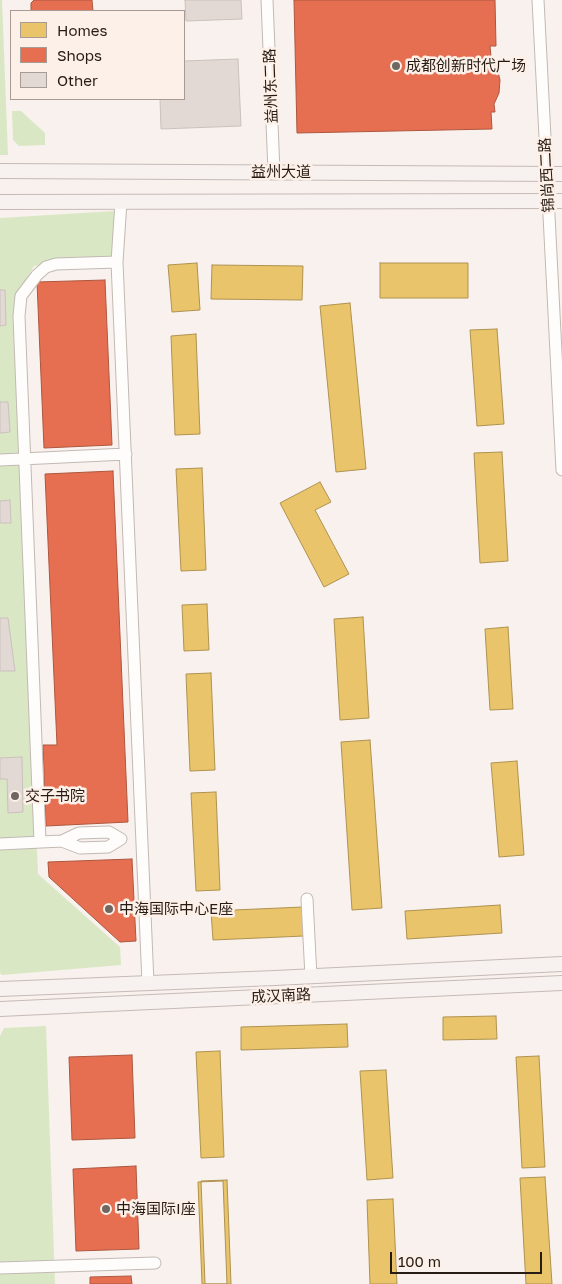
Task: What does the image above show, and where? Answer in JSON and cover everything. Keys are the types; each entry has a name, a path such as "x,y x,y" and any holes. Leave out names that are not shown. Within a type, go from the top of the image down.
{"main road":[{"name":"益州大道","path":"0,171 562,174"},
{"name":"益州大道","path":"0,202 562,200"},
{"name":"成汉南路","path":"0,989 311,977 562,964"},
{"name":"成汉南路","path":"0,1009 562,983"}],"street":[{"name":"益州东二路","path":"267,0 274,172"},
{"name":"锦尚西二路","path":"538,0 562,470"},
{"path":"121,202 117,262 148,983"},
{"path":"40,842 18,316 21,296 37,275 46,267 56,264 117,262"},
{"path":"0,460 126,454"},
{"path":"0,844 62,842 80,848 108,847 121,839 142,837"},
{"path":"306,899 311,977"},
{"path":"0,1268 155,1263"}],"green space":[{"path":"0,0 2,0 8,155 0,155"},
{"path":"12,111 21,111 45,133 45,145 19,146 13,140"},
{"path":"115,211 112,256 34,266 14,300 38,874 120,947 121,965 2,975 0,973 0,218"},
{"path":"46,1026 55,1284 0,1284 0,1036 4,1028"}],"building: Homes":[{"path":"197,263 200,310 172,312 168,265"},
{"path":"380,263 468,263 468,298 380,298"},
{"path":"212,265 303,266 302,300 211,299"},
{"path":"350,303 366,469 336,472 320,306"},
{"path":"497,329 504,424 477,426 470,330"},
{"path":"196,334 200,434 175,435 171,336"},
{"path":"502,452 508,561 480,563 474,453"},
{"path":"202,468 206,570 181,571 176,469"},
{"path":"320,482 331,502 315,510 349,574 324,587 280,503"},
{"path":"207,604 209,650 184,651 182,605"},
{"path":"363,617 369,718 340,720 334,619"},
{"path":"508,627 513,709 490,710 485,629"},
{"path":"211,673 215,770 190,771 186,674"},
{"path":"370,740 382,908 352,910 341,742"},
{"path":"517,761 524,855 499,857 491,763"},
{"path":"216,792 220,890 196,891 191,793"},
{"path":"500,905 502,933 407,939 405,911"},
{"path":"303,907 304,936 213,940 211,911"},
{"path":"496,1016 497,1039 443,1040 443,1017"},
{"path":"347,1024 348,1047 241,1050 241,1027"},
{"path":"220,1051 224,1157 201,1158 196,1052"},
{"path":"539,1056 545,1167 522,1168 516,1057"},
{"path":"386,1070 393,1178 367,1180 360,1071"},
{"path":"545,1177 552,1284 526,1284 520,1178"},
{"path":"227,1180 231,1284 205,1284 201,1181"},
{"path":"223,1181 227,1284 202,1284 198,1182"},
{"path":"393,1199 397,1284 370,1284 367,1200"}],"building: Shops":[{"path":"34,0 92,0 93,10 31,10 31,3"},
{"name":"成都创新时代广场","path":"294,0 495,0 496,46 490,46 491,57 497,68 500,80 499,93 494,104 495,112 491,112 492,129 297,133"},
{"path":"105,280 112,445 44,448 37,282"},
{"path":"113,471 128,822 46,826 43,745 57,745 45,474"},
{"name":"中海国际中心E座","path":"132,859 136,941 120,942 49,877 48,862"},
{"path":"132,1055 135,1138 72,1140 69,1057"},
{"name":"中海国际I座","path":"136,1166 139,1249 76,1251 73,1169"},
{"path":"131,1276 132,1284 90,1284 90,1277"}],"building: Other":[{"path":"185,0 241,0 242,19 186,21"},
{"path":"238,59 241,126 161,129 160,100 185,100 185,61"},
{"path":"0,290 5,290 6,325 0,326"},
{"path":"0,402 8,402 10,432 0,433"},
{"path":"10,500 11,523 0,523 0,501"},
{"path":"0,618 8,618 15,671 0,671"},
{"name":"交子书院","path":"22,757 23,812 8,813 7,779 0,779 0,758"}],"place":[{"name":"成都创新时代广场","path":"396,66"},
{"name":"交子书院","path":"15,796"},
{"name":"中海国际中心E座","path":"109,909"},
{"name":"中海国际I座","path":"106,1209"}]}
